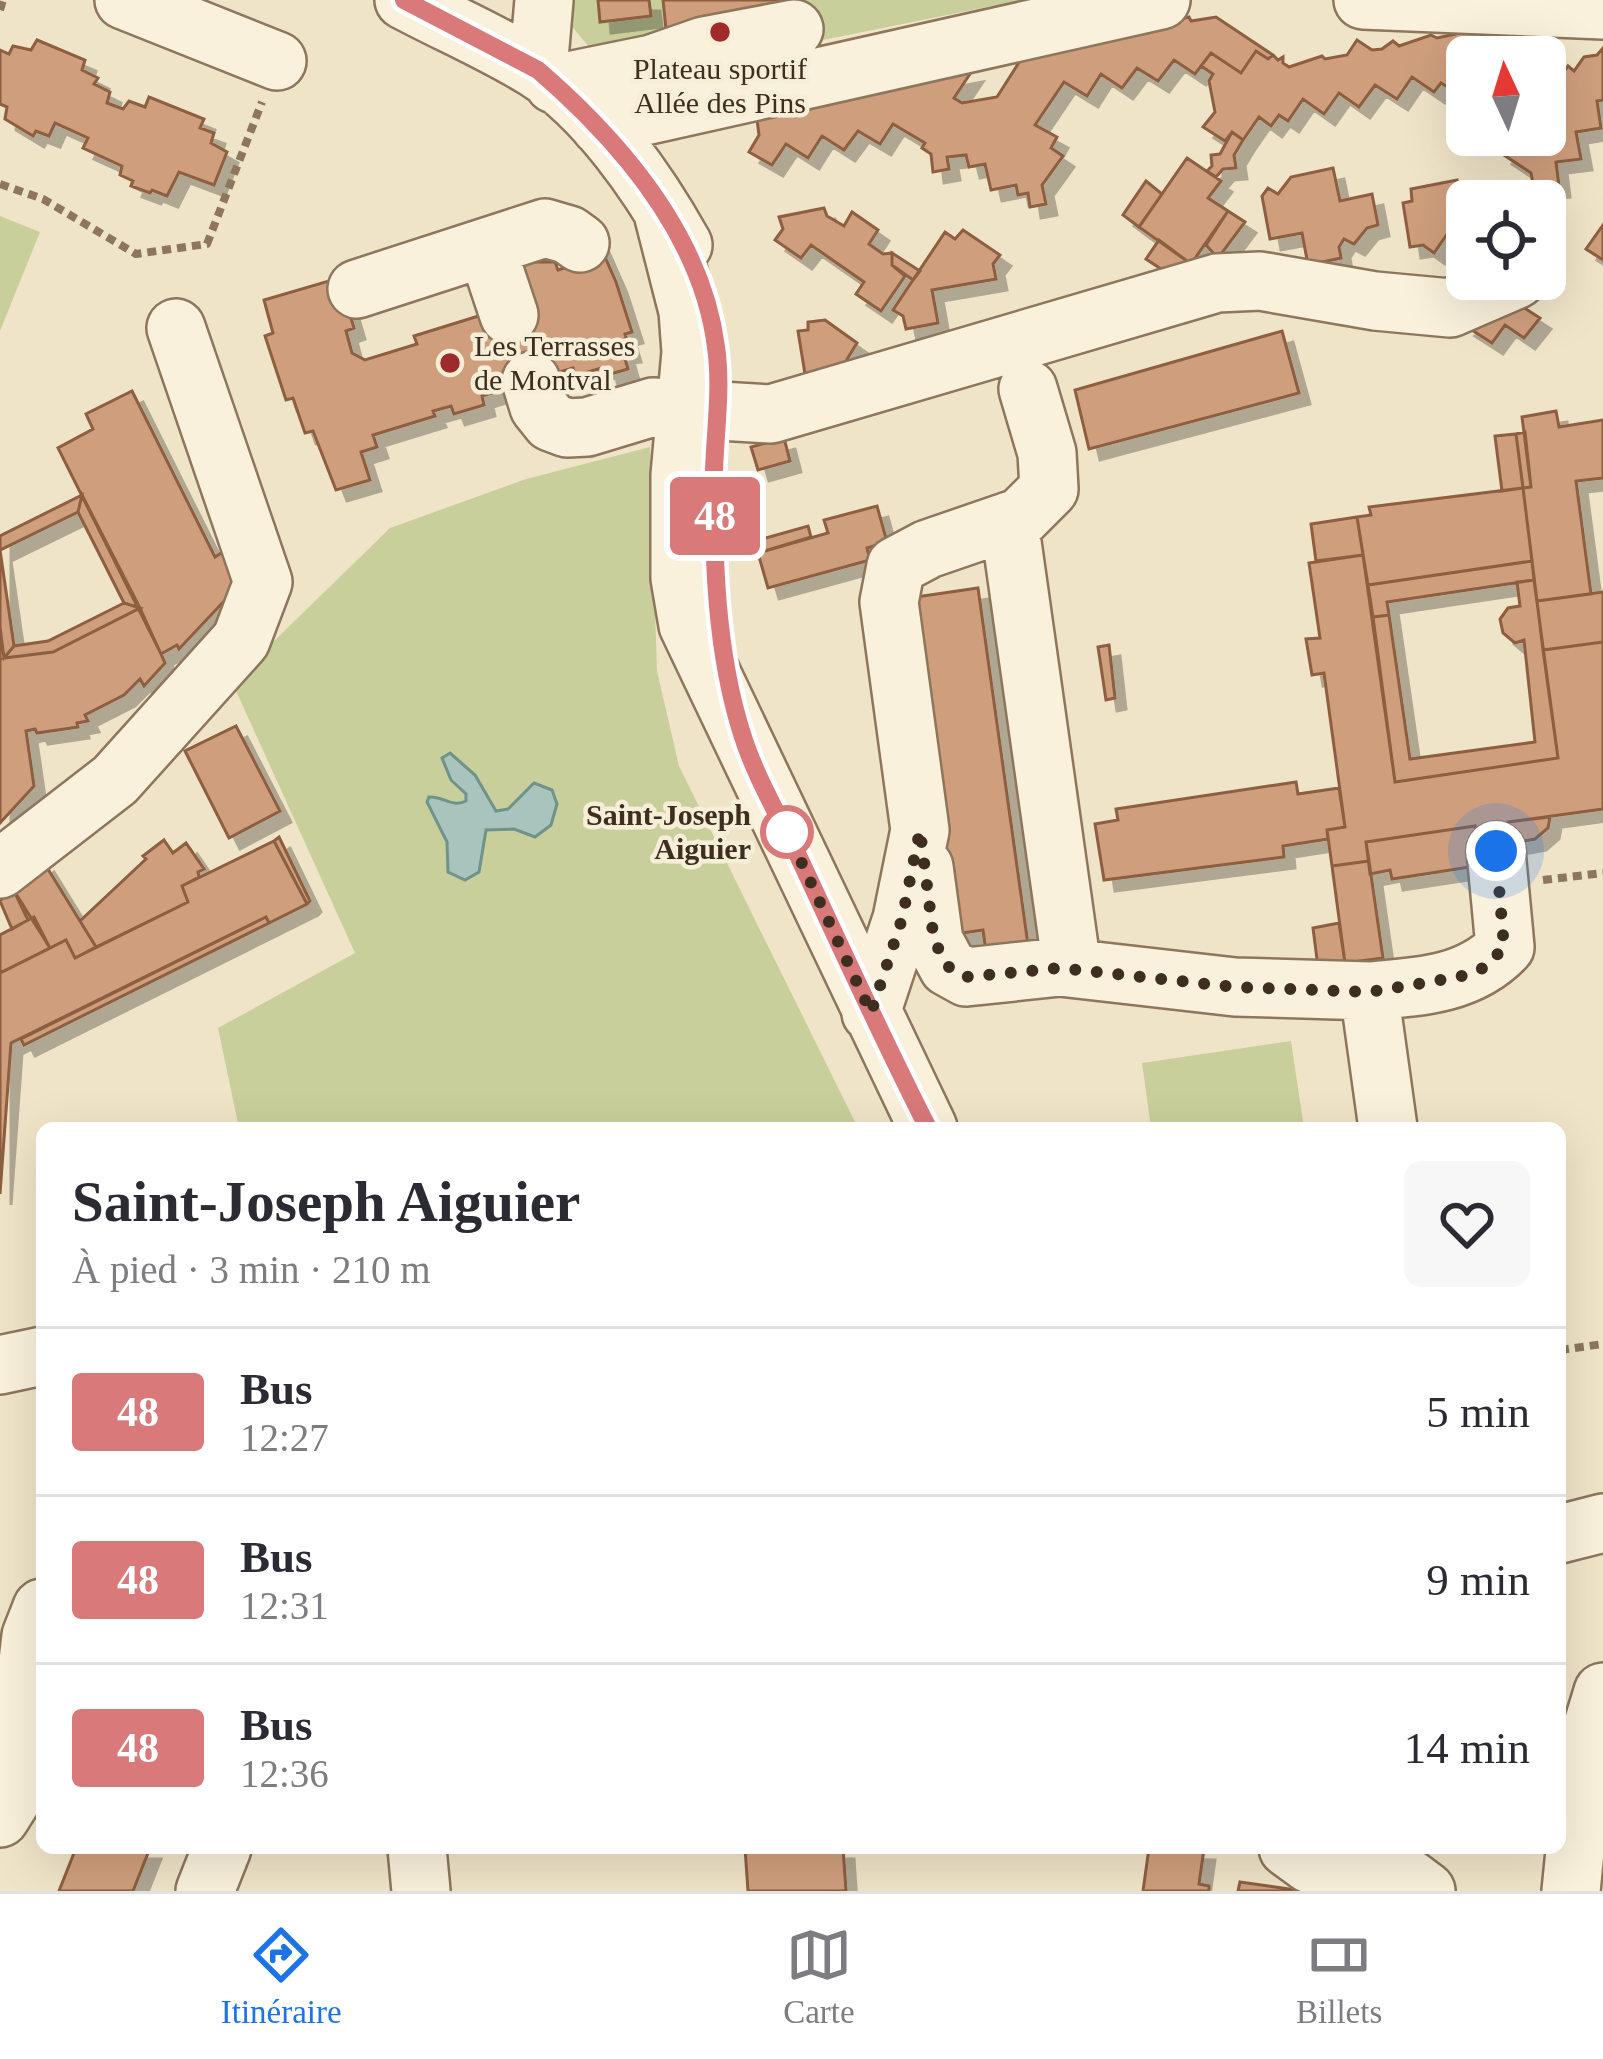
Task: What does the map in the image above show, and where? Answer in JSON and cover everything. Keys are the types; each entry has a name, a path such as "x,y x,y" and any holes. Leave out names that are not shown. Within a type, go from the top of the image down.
{"street":[{"path":"124,0 278,61"},
{"path":"404,0 546,77 600,126 682,243 707,303 717,348 702,410 721,637 742,735 925,1122"},
{"path":"544,0 546,77"},
{"path":"600,126 1161,0"},
{"path":"1363,0 1603,10"},
{"path":"546,77 652,64 704,46 794,29"},
{"path":"357,289 545,228 569,235 580,244"},
{"path":"487,249 509,315"},
{"path":"531,381 539,407 551,422 567,428 587,427 653,407 771,413 1217,283 1260,281 1375,301 1450,308 1471,300"},
{"path":"0,869 115,780 241,640 262,582 176,328"},
{"path":"1028,388 1047,453 1049,489 1022,517 928,549 896,566 889,602 934,941 949,967 966,977 1072,968 1235,987 1369,992 1419,987 1486,967 1504,947 1498,868"},
{"path":"1009,521 1072,968"},
{"path":"871,1013 902,919 920,830"},
{"path":"1369,992 1387,1122"},
{"path":"898,1071 913,1122"},
{"path":"0,1365 36,1357"},
{"path":"1566,1500 1603,1495"},
{"path":"1566,1532 1603,1523"},
{"path":"0,1818 12,1799 36,1641"},
{"path":"1571,1891 1572,1739 1603,1692"},
{"path":"205,1891 220,1854"},
{"path":"418,1854 421,1891"},
{"path":"1296,1854 1310,1864 1410,1879 1426,1891"}],"path":[{"path":"0,10 3,0"},
{"path":"0,184 44,199 136,254 207,244 278,61"},
{"path":"1498,868 1603,873"},
{"path":"1566,1349 1603,1344"}],"green space":[{"name":"Plateau sportif Allée des Pins","path":"517,0 1022,0 608,83 595,54 558,10"},
{"path":"0,216 40,232 0,331"},
{"path":"650,447 657,671 679,766 855,1122 238,1122 218,1028 355,953 232,682 390,528 526,479"},
{"path":"1291,1041 1303,1122 1150,1122 1142,1063"}],"water":[{"path":"450,753 475,775 496,811 508,809 534,783 552,790 557,804 551,825 535,837 514,829 486,830 479,872 465,880 448,872 447,842 427,802 429,797 466,801 442,758"}],"building":[{"path":"598,0 649,0 651,16 600,22"},
{"path":"663,0 782,0 784,16 666,29"},
{"path":"1189,17 1191,21 1216,17 1273,55 1268,59 1256,51 1241,73 1211,53 1195,74 1174,60 1158,81 1137,68 1122,88 1101,74 1087,96 1064,82 1035,125 1057,137 1051,148 1063,156 1042,185 1046,204 1030,207 1028,193 1018,195 1016,185 991,190 985,164 969,167 966,155 947,157 949,169 933,172 931,154 922,148 925,143 893,124 880,144 858,131 844,150 822,136 808,158 786,144 772,165 749,152 759,135 756,112 972,71 954,98 962,103 997,97 1025,53"},
{"path":"1474,30 1483,36 1446,36"},
{"path":"1431,35 1446,36 1446,86 1441,83 1434,92 1412,77 1397,99 1375,85 1359,107 1339,93 1324,114 1303,99 1288,121 1279,115 1271,126 1259,117 1243,140 1232,132 1225,141 1203,127 1215,112 1209,81 1213,74 1201,66 1211,53 1241,73 1256,51 1268,59 1283,57 1289,67 1322,56 1347,55 1357,40 1372,50 1393,41 1399,46"},
{"path":"37,40 85,60 82,70 110,92 107,103 123,109 129,101 145,107 149,97 204,119 200,128 214,133 211,143 227,152 214,185 179,172 167,196 150,193 131,186 133,181 120,175 122,166 83,148 88,138 55,123 49,136 36,131 33,136 5,119 7,107 0,104 0,50 9,54 13,46 31,50"},
{"path":"1603,48 1603,100 1597,101 1601,128 1576,132 1581,159 1556,162 1558,180 1532,180 1531,173 1506,156 1566,156 1566,69 1574,71 1584,57 1597,55"},
{"path":"1232,132 1243,140 1234,155 1236,168 1223,169 1216,177 1207,171 1212,166 1211,155 1220,154"},
{"path":"1187,158 1221,181 1208,198 1228,211 1191,264 1139,227"},
{"path":"1333,168 1340,201 1372,194 1378,225 1367,228 1354,244 1344,239 1339,247 1341,258 1308,265 1302,233 1270,239 1262,196 1268,188 1278,194 1291,177"},
{"path":"1146,181 1162,194 1139,227 1123,215"},
{"path":"1446,182 1446,236 1434,253 1423,245 1410,247 1403,203 1412,201 1411,189"},
{"path":"824,208 827,216 844,226 852,212 878,230 869,244 883,254 892,253 892,265 905,276 881,311 856,294 864,282 811,245 801,258 775,240 783,229 779,217"},
{"path":"1228,211 1245,222 1218,258 1206,245"},
{"path":"1603,225 1603,260 1586,249"},
{"path":"963,230 1000,255 993,264 996,279 932,290 938,323 906,329 903,316 893,310 945,232 955,239"},
{"name":"Les Terrasses de Montval","path":"597,239 632,332 625,334 630,351 623,352 628,369 607,375 605,367 575,376 573,368 482,396 484,405 454,414 451,406 433,411 435,416 373,435 377,447 361,452 370,480 336,490 313,431 305,433 293,398 286,400 265,336 273,333 264,300 339,278 354,328 346,331 352,353 365,360 417,344 414,336 498,310 500,318 536,307 522,262 555,262 558,270 573,265"},
{"path":"1159,240 1191,264 1181,282 1146,259"},
{"path":"892,253 920,271 913,280 892,265"},
{"path":"1506,300 1540,318 1524,338 1505,325 1492,343 1464,325"},
{"path":"825,320 857,343 833,382 805,374 798,331 808,330 808,322"},
{"path":"1282,331 1299,393 1089,449 1075,390"},
{"path":"132,391 215,557 226,550 243,581 179,649 177,645 161,654 58,448 93,429 86,414"},
{"path":"1556,411 1559,427 1603,420 1603,478 1576,481 1591,594 1537,601 1523,488 1531,487 1522,417"},
{"path":"1525,432 1531,487 1523,488 1516,434"},
{"path":"1516,434 1523,488 1502,491 1495,436"},
{"path":"784,438 790,461 758,470 751,447"},
{"path":"1523,488 1532,561 1368,585 1357,517 1371,515 1369,507"},
{"path":"82,495 78,512 0,550 0,536"},
{"path":"82,495 140,608 124,603 78,512"},
{"path":"877,506 887,542 867,548 870,560 768,588 758,553 828,533 824,520"},
{"path":"1357,517 1363,555 1316,561 1311,524"},
{"path":"808,526 811,537 758,553 755,541"},
{"path":"0,550 14,646 4,658 0,627"},
{"path":"1363,555 1395,782 1558,758 1543,650 1603,642 1603,809 1508,822 1509,836 1477,840 1475,826 1366,842 1369,861 1332,866 1327,830 1345,827 1324,673 1312,675 1306,639 1320,638 1309,563"},
{"path":"1532,561 1534,580 1387,602 1389,615 1373,617 1368,585"},
{"path":"1534,580 1558,758 1395,782 1373,617 1389,615 1410,759 1535,742 1524,640 1515,643 1503,633 1500,619 1508,608 1520,606 1517,582"},
{"path":"978,588 1030,959 988,967 983,930 955,934 909,598"},
{"path":"1603,592 1603,642 1543,650 1537,601"},
{"path":"124,603 140,608 53,652 4,658 14,646 48,641"},
{"path":"140,608 165,663 144,686 140,679 124,695 85,715 88,721 77,723 78,727 26,731 34,786 0,823 0,627 4,658 53,652"},
{"path":"1109,645 1115,698 1106,700 1098,647"},
{"path":"236,726 280,811 229,838 185,751"},
{"path":"1296,782 1298,794 1339,788 1345,827 1327,830 1328,839 1283,846 1284,857 1104,880 1095,824 1118,820 1116,809"},
{"path":"1550,817 1548,828 1535,839 1481,849 1509,836 1508,822"},
{"path":"1475,826 1483,865 1392,879 1390,870 1370,874 1366,842"},
{"path":"279,837 310,901 307,904 274,841"},
{"path":"164,840 173,853 186,843 204,869 182,886 188,902 96,947 80,921"},
{"path":"274,841 307,904 269,923 266,917 11,1043 0,1194 0,973 66,940 75,958 188,902 182,886"},
{"path":"43,861 96,947 75,958 66,940 50,948 13,889"},
{"path":"1369,861 1383,958 1345,963 1332,866"},
{"path":"13,889 28,920 12,929 0,901"},
{"path":"34,917 50,948 0,973 0,935"},
{"path":"266,917 269,923 24,1045 21,1039"},
{"path":"1339,923 1345,963 1318,967 1313,928"},
{"path":"74,1854 148,1854 133,1891 59,1891"},
{"path":"745,1854 843,1854 846,1891 748,1891"},
{"path":"1148,1854 1203,1854 1199,1884 1209,1886 1209,1891 1143,1891"},
{"path":"1240,1882 1303,1891 1238,1891"}],"bus line":[{"name":"48","path":"404,0 538,70 600,126 682,243 707,303 717,348 716,576 721,637 742,735 925,1122"}],"place":[{"name":"Plateau sportif Allée des Pins","path":"720,32"},
{"name":"Les Terrasses de Montval","path":"450,363"},
{"name":"Saint-Joseph Aiguier","path":"787,832"}],"route":[{"path":"787,832 781,818 871,1013 902,919 920,830 934,941 949,967 966,977 1060,968 1235,987 1369,992 1419,987 1486,967 1504,947 1506,930 1496,851"}]}
